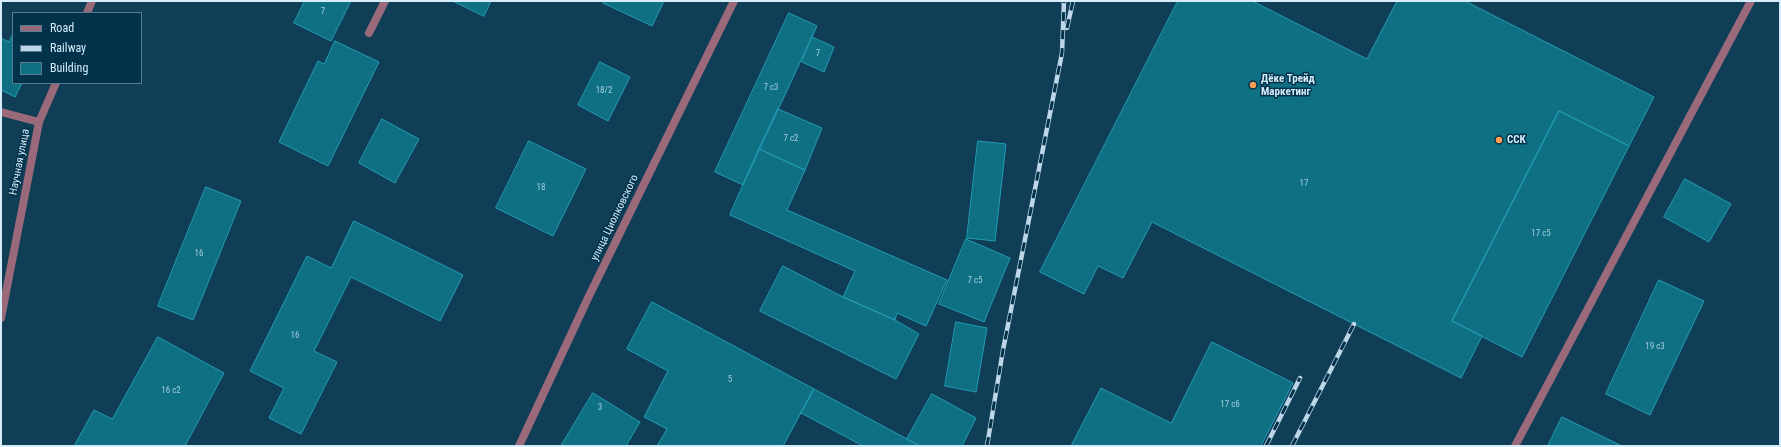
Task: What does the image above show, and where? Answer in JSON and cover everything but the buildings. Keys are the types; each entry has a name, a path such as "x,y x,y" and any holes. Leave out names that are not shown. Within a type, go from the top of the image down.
{"street":[{"path":"87,12 92,1"},
{"path":"369,33 385,1"},
{"name":"улица Циолковского","path":"519,446 592,290 734,1"},
{"path":"1515,446 1751,1"},
{"name":"Научная улица","path":"1,318 40,122 56,84"},
{"path":"1,112 40,122"}],"railway":[{"path":"987,446 1003,350 1062,53 1064,1"},
{"path":"1067,28 1073,1"},
{"path":"1292,446 1354,324"},
{"path":"1266,446 1300,378"}],"place":[{"name":"Дёке Трейд Маркетинг","path":"1253,85"},
{"name":"ССК","path":"1499,140"}]}
